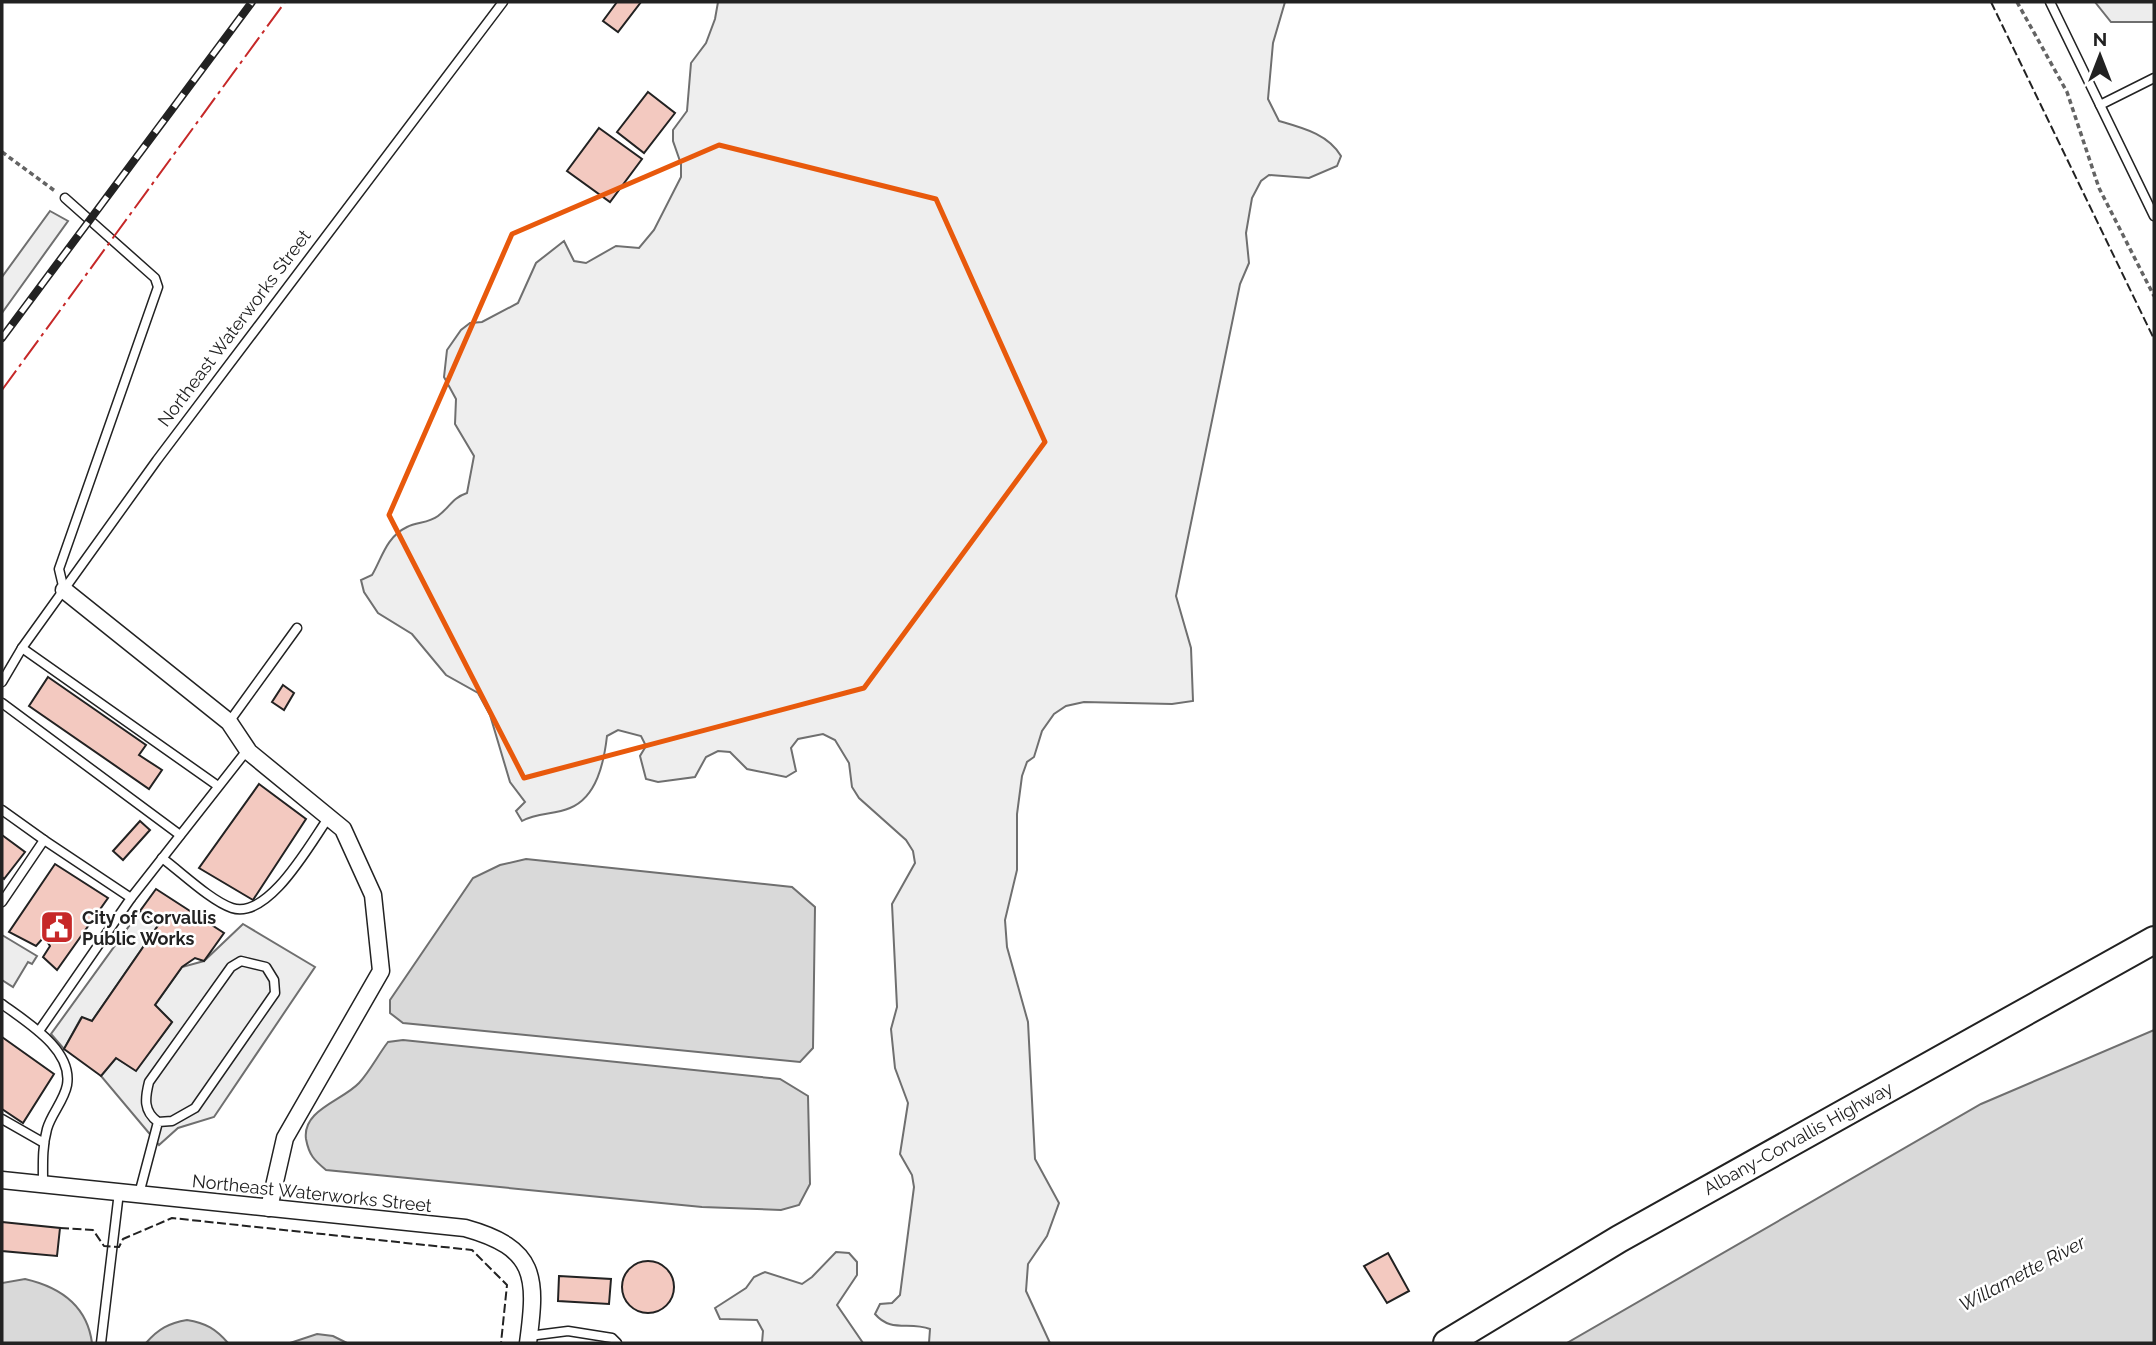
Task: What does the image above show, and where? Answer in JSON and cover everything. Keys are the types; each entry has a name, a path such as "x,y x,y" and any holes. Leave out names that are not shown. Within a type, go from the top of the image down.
{"highway":[{"name":"Albany-Corvallis Highway","path":"1447,1343 1619,1239 2154,940"}],"street":[{"path":"64,590 229,722 248,749 343,829 373,895 381,971 285,1138 270,1208"},
{"name":"Northeast Waterworks Street","path":"2,1180 465,1228 494,1236 515,1251 531,1278 528,1339"}],"lane":[{"name":"Northeast Waterworks Street","path":"2,682 22,648 157,460 503,2"},
{"path":"2050,2 2154,216"},
{"path":"2101,105 2154,78"},
{"path":"64,590 59,569 158,287 155,278 65,198"},
{"path":"229,722 297,628"},
{"path":"22,648 218,786"},
{"path":"2,703 180,835"},
{"path":"39,1031 131,898 248,749"},
{"path":"2,810 131,898"},
{"path":"162,858 229,907 246,909 272,896 329,817"},
{"path":"2,902 44,839"},
{"path":"241,961 265,967 274,979 275,993 195,1108 172,1121 158,1122 148,1112 145,1104 149,1082 231,967 241,961"},
{"path":"2,1004 39,1031 61,1059 67,1077 65,1093 48,1126 44,1143 43,1183"},
{"path":"139,1194 158,1122"},
{"path":"4,1123 44,1143"},
{"path":"101,1343 119,1192"},
{"path":"528,1339 568,1331 612,1338 617,1343"}],"path":[{"path":"2017,2 2067,92 2099,188 2154,296"},
{"path":"2,152 65,198"}],"highlighted area":[{"path":"719,145 936,199 1045,442 864,688 524,778 389,515 512,234"}],"shaded area":[{"path":"718,2 1285,2 1273,43 1268,99 1279,121 1322,137 1336,148 1341,156 1337,166 1309,178 1269,175 1261,181 1252,198 1246,233 1249,263 1240,284 1176,596 1191,648 1193,701 1172,704 1084,702 1066,706 1054,714 1042,731 1034,757 1027,762 1022,776 1017,814 1017,870 1005,920 1007,947 1028,1022 1035,1159 1059,1203 1047,1236 1028,1264 1026,1291 1050,1343 929,1343 930,1329 894,1325 881,1320 875,1314 880,1304 892,1303 900,1295 914,1187 912,1175 900,1154 908,1103 895,1068 891,1029 897,1007 892,904 915,863 913,851 906,840 859,798 852,787 849,763 835,740 823,734 798,739 791,748 796,771 786,777 747,769 730,752 718,751 706,757 695,777 658,782 646,779 640,756 646,746 641,736 618,730 607,736 598,778 587,796 570,808 522,821 516,811 525,802 510,782 490,715 478,693 446,675 412,634 378,613 364,592 361,580 372,575 385,548 400,531 434,518 454,500 467,493 474,456 455,424 456,399 444,377 447,350 461,330 470,323 482,322 518,303 536,263 564,241 574,261 586,263 616,246 639,248 654,230 681,177 681,164 673,141 673,130 687,111 691,63 706,43"},
{"path":"2095,2 2154,2 2154,22 2111,22"},
{"path":"50,211 68,221 2,313 2,277"},
{"path":"140,911 159,924 92,1021 81,1018 64,1049 51,1034"},
{"path":"243,924 315,967 214,1117 178,1128 159,1145 101,1076 116,1058 136,1070 172,1022 155,1005 182,967 204,961"},
{"path":"2,935 37,956 32,964 28,962 13,987 2,980"},
{"path":"836,1252 849,1253 857,1262 857,1275 837,1305 863,1343 762,1343 763,1331 757,1320 720,1319 715,1308 746,1288 754,1277 765,1272 802,1284"}],"water":[{"path":"526,859 792,887 815,907 813,1048 800,1062 403,1023 390,1013 390,1000 473,878 500,865"},
{"name":"Willamette River","path":"2154,1030 2154,1343 1567,1343 1981,1104"},
{"path":"403,1040 780,1079 808,1096 810,1184 799,1205 781,1210 702,1207 326,1170 310,1153 306,1129 310,1121 359,1083 388,1042"},
{"path":"25,1279 50,1287 70,1300 84,1318 92,1343 2,1343 2,1283"},
{"path":"187,1320 210,1327 228,1343 146,1343 164,1327"},
{"path":"317,1334 333,1336 347,1343 290,1343"}],"building":[{"path":"617,2 641,2 618,32 603,21"},
{"path":"648,92 675,113 644,153 617,132"},
{"path":"599,128 642,159 610,202 567,171"},
{"path":"48,677 146,745 139,755 162,770 149,789 29,706"},
{"path":"283,685 294,693 284,710 272,702"},
{"path":"259,784 306,819 253,900 199,868"},
{"path":"140,821 150,830 123,860 113,851"},
{"path":"2,835 25,852 4,879 2,877"},
{"path":"55,864 108,898 57,970 43,957 50,946 44,937 36,946 9,932"},
{"path":"156,889 224,933 204,961 195,958 182,967 155,1005 172,1022 136,1071 116,1058 101,1076 64,1049 82,1017 92,1021 159,924 140,911"},
{"path":"2,1037 54,1074 23,1123 2,1109"},
{"path":"2,1222 60,1228 57,1256 2,1251"},
{"path":"1388,1253 1409,1291 1387,1303 1364,1266"},
{"path":"648,1261 667,1268 674,1287 667,1306 648,1313 629,1306 622,1287 629,1268"},
{"path":"559,1276 611,1279 609,1304 558,1301"}],"railway":[{"path":"2,338 252,2"}],"fence":[{"path":"1991,2 2154,339"},
{"path":"60,1228 93,1230 104,1246 119,1247 123,1239 172,1218 472,1250 507,1285 501,1343"}],"power":[{"path":"2,390 285,2"}],"place":[{"name":"City of Corvallis Public Works","path":"57,927"}]}
